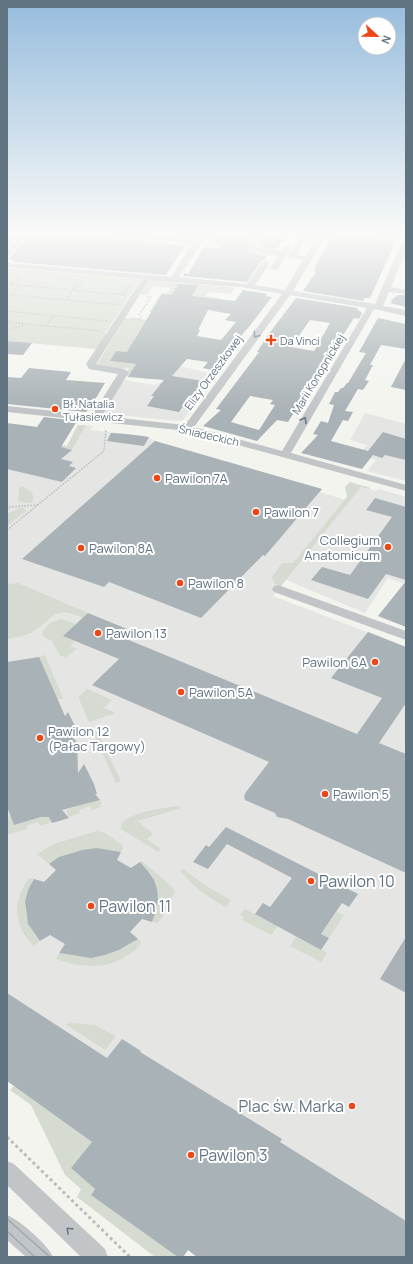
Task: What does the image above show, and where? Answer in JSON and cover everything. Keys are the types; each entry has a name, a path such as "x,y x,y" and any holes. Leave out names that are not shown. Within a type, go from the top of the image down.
{"street":[{"path":"95,419 124,372 97,369 92,367 91,364 128,306 140,293"},
{"path":"287,293 406,313"},
{"name":"Elizy Orzeszkowej","path":"188,428 287,293"},
{"name":"Marii Konopnickiej","path":"285,454 384,293"},
{"name":"Śniadeckich","path":"7,409 188,428 406,488"},
{"path":"278,590 406,636"},
{"path":"7,1171 97,1257"},
{"path":"7,1226 42,1257"}],"path":[{"path":"66,300 72,293"},
{"path":"103,293 151,297 139,315 143,316"},
{"path":"7,299 11,295 128,306"},
{"path":"7,311 118,322"},
{"path":"46,326 54,316"},
{"path":"7,322 111,332"},
{"path":"7,330 25,324"},
{"path":"7,530 104,451 106,445 104,436 106,426 110,426"},
{"path":"7,509 10,507 38,505"},
{"path":"7,1137 130,1257"}],"shaded area":[{"path":"7,293 132,293 96,349 7,341"},
{"path":"141,293 148,293 147,295 140,295"},
{"path":"161,293 173,293 172,295 162,294 152,313 149,312"},
{"path":"194,293 208,293 206,296 220,298 219,299 192,296"},
{"path":"125,318 148,320 162,332 140,330 134,340 144,341 137,353 110,361 136,364 128,377 126,375 129,368 120,369 97,364"},
{"path":"180,366 217,375 183,420 178,421 97,413 119,379 154,385 164,381 171,374 173,375"},
{"path":"365,413 406,424 406,481 367,471 376,460 358,455 367,445 350,440"},
{"path":"78,425 93,426 90,430 146,436 156,441 219,459 215,464 221,466 226,461 247,467 243,472 252,469 322,489 320,492 349,501 361,487 376,491 379,489 406,497 406,584 388,578 365,613 286,580 273,596 406,647 406,1257 197,1257 188,1250 183,1257 178,1257 91,1195 95,1188 71,1168 91,1142 7,1081 7,438 67,446"},
{"path":"78,425 86,425 72,450 7,437 67,446"},
{"path":"350,482 371,488 361,487 281,586 274,583 272,577 282,563 293,563 347,497 345,487"},
{"path":"23,486 31,492 34,497 32,502 27,503 18,501 19,488"},
{"path":"20,508 24,508 26,511 7,526 7,514"},
{"path":"18,583 88,613 83,618 73,614 56,614 31,633 7,639 7,584"},
{"path":"61,619 76,624 63,636 75,641 70,646 77,649 66,657 60,656 52,641 45,638 42,634 49,624"},
{"path":"45,655 63,698 56,700 38,657"},
{"path":"87,689 112,700 104,708 116,713 89,722 79,699 79,696"},
{"path":"97,731 121,781 116,783 93,732"},
{"path":"100,800 102,803 99,808 92,810 90,806 79,810 80,813 69,817 66,811 68,809"},
{"path":"180,806 181,808 138,821 153,834 147,839 161,849 158,852 121,829 122,823 133,816 158,809"},
{"path":"49,815 51,822 40,826 38,822 26,826 27,829 7,835 7,817 11,816 14,825"},
{"path":"97,831 105,833 122,845 123,848 121,852 102,849 84,850 66,855 49,864 37,854 54,844"},
{"path":"142,861 175,891 162,918 157,923 152,922 157,904 155,883 140,862"},
{"path":"183,869 208,887 231,900 226,907 207,896 196,887 181,871"},
{"path":"29,878 34,879 27,896 27,919 40,941 34,946 22,930 17,913 23,887"},
{"path":"245,909 278,926 271,935 242,920 244,917 240,915"},
{"path":"337,912 344,915 329,938 321,934"},
{"path":"296,937 327,953 321,962 290,946"},
{"path":"138,939 141,942 136,950 111,964 93,966 74,964 56,959 59,953 91,957 110,954"},
{"path":"72,1023 95,1025 116,1036 105,1050 65,1024"},
{"path":"14,1086 92,1142 71,1168 95,1189 91,1194 178,1257 155,1257 77,1197 81,1189 65,1175 31,1105 10,1090"}],"building":[{"path":"173,293 194,293 192,296 235,301 241,293 261,293 267,294 265,296 272,297 216,371 203,368 208,362 187,359 172,376 203,381 196,390 199,391 190,402 186,402 179,412 147,406 154,396 151,396 164,380 128,377 136,364 110,361 116,351 127,352 162,294 172,295","holes":["208,310 231,314 225,320 236,322 221,340 197,336 200,330 198,330"]},
{"path":"315,293 372,293 370,298 365,298 363,301"},
{"path":"398,295 406,295 406,307 390,303 393,301 390,301"},
{"path":"296,298 358,308 357,309 362,313 359,319 354,318 288,422 277,420 257,441 203,426 221,410 216,409 259,352 257,352","holes":["310,320 330,323 314,351 291,347","250,396 273,400 270,404 275,405 259,430 231,422"]},
{"path":"378,318 406,324 406,349 381,345 370,365 373,365 365,380 369,381 363,390 358,389 345,411 353,412 348,421 343,420 331,441 368,451 383,432 406,439 406,460 385,455 382,458 373,455 362,469 301,453 318,435 313,434 321,421 328,423 334,405 329,404 335,392 338,392 348,383 366,353 359,352"},
{"path":"7,341 32,343 23,355 7,354"},
{"path":"406,358 406,390 391,387"},
{"path":"29,368 71,372 66,380 105,383 86,412 7,404 7,377 21,378"},
{"path":"44,417 77,421 61,447 72,450 61,459 73,462 69,466 76,468 62,482 7,469 7,423 37,427"},
{"path":"111,433 149,437 144,446 107,441"},
{"path":"155,441 322,489 265,556 263,555 201,618 109,582 104,587 22,559"},
{"name":"Collegium Anatomicum","path":"375,498 406,507 406,580 386,574 368,599 311,580 322,567 350,575 392,517 366,510"},
{"path":"406,581 406,627 378,616"},
{"path":"88,613 132,631 124,638 357,734 382,698 331,678 368,632 406,647 406,703 379,743 406,754 406,873 288,819 277,817 275,813 245,800 244,796 246,792 269,762 92,685 119,659 63,636"},
{"name":"Pawilon 12 (Pałac Targowy)","path":"39,657 65,716 68,712 76,728 73,728 77,733 69,734 77,742 78,773 84,764 94,784 97,794 95,794 100,800 62,810 69,818 59,821 52,823 49,817 41,817 14,825 7,807 7,662"},
{"name":"Pawilon 10","path":"226,827 358,894 349,907 342,903 321,934 329,938 321,950 255,914 263,903 270,907 292,878 227,844 208,869 193,862 206,845 209,847"},
{"name":"Pawilon 11","path":"97,848 121,852 117,860 131,868 140,862 154,880 157,889 158,900 156,911 152,922 142,919 130,932 138,939 119,950 91,958 59,953 65,944 50,935 40,941 28,924 25,902 28,890 34,879 44,882 56,870 49,864 59,857 82,850"},
{"path":"406,937 406,993 380,979"},
{"name":"Pawilon 3","path":"7,993 107,1058 122,1039 141,1051 140,1052 282,1139 280,1142 406,1221 406,1257 197,1257 188,1250 183,1257 178,1257 91,1195 95,1189 71,1168 92,1142 7,1081"}],"tram line":[{"path":"7,1219 50,1257"},
{"path":"7,1231 35,1257"}],"place":[{"name":"Da Vinci","path":"271,340"},
{"name":"Bł. Natalia Tułasiewicz","path":"55,409"},
{"name":"Pawilon 7A","path":"157,478"},
{"name":"Pawilon 7","path":"256,512"},
{"name":"Collegium Anatomicum","path":"388,547"},
{"name":"Pawilon 8A","path":"81,548"},
{"name":"Pawilon 8","path":"180,583"},
{"name":"Pawilon 13","path":"98,633"},
{"name":"Pawilon 6A","path":"375,662"},
{"name":"Pawilon 5A","path":"181,692"},
{"name":"Pawilon 12 (Pałac Targowy)","path":"40,738"},
{"name":"Pawilon 5","path":"325,794"},
{"name":"Pawilon 10","path":"311,881"},
{"name":"Pawilon 11","path":"91,906"},
{"name":"Plac św. Marka","path":"352,1106"},
{"name":"Pawilon 3","path":"191,1155"}]}
